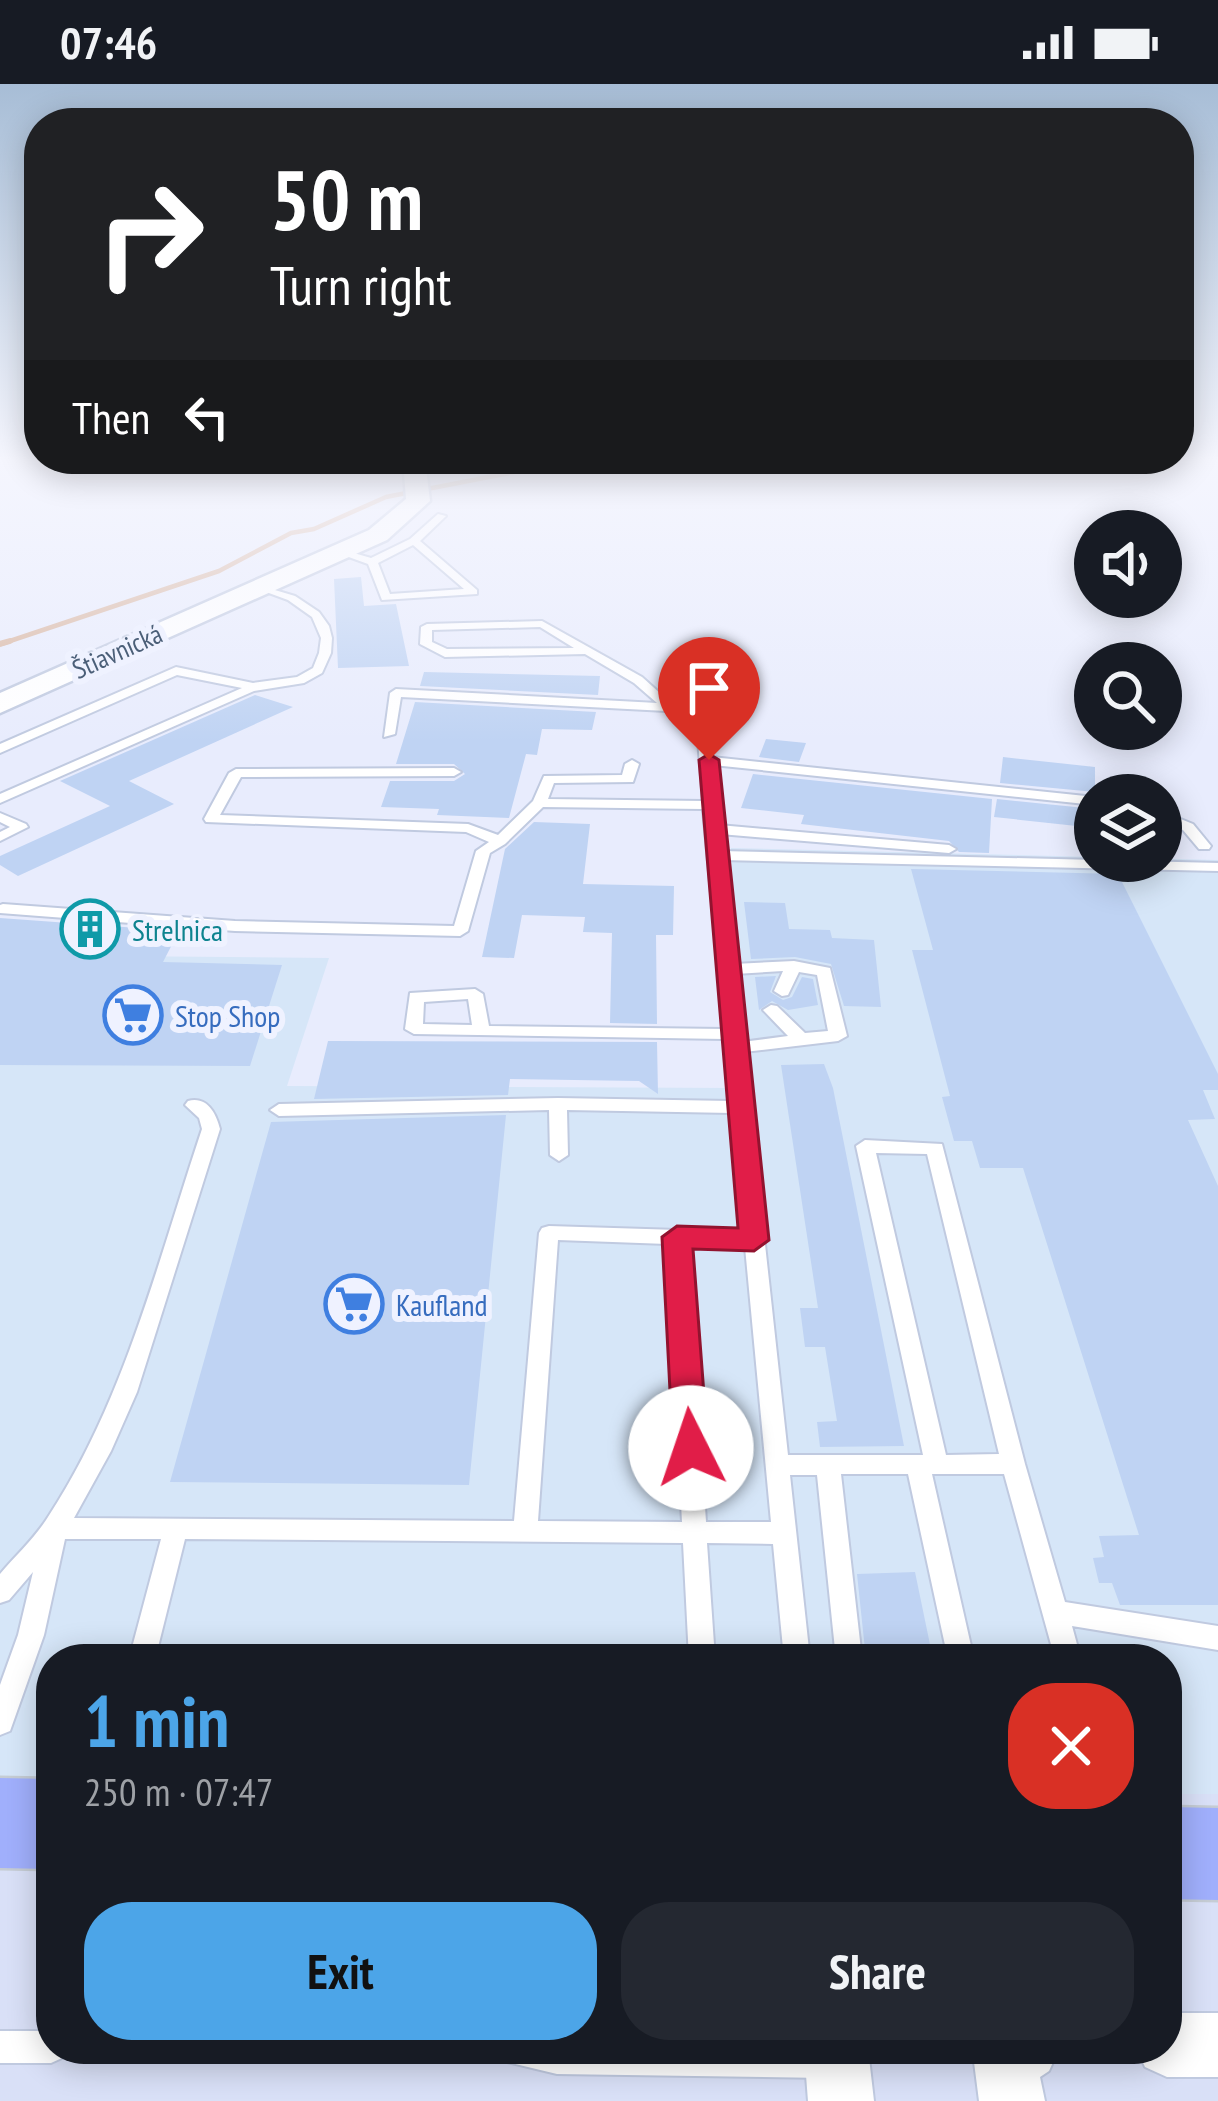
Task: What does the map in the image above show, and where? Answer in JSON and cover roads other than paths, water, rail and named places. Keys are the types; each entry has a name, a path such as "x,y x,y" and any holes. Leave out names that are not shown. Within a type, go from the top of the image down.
{"main road":[{"path":"0,1822 36,1823"},
{"path":"1182,1853 1218,1854"}],"street":[{"name":"Štiavnická","path":"0,704 337,553"},
{"path":"1182,2045 1218,2045"},
{"path":"1006,2064 1012,2101"}],"lane":[{"path":"344,553 372,562 390,553"},
{"path":"372,562 386,598 473,592 428,553"},
{"path":"0,800 253,687 300,680 318,670 327,645 326,630 309,604 262,587"},
{"path":"582,651 445,652 426,644 427,628 542,624 582,651 621,668 675,708 704,739 795,1644"},
{"path":"0,749 176,671 253,687"},
{"path":"389,734 396,693 675,708"},
{"path":"709,760 1074,799"},
{"path":"3,909 235,926 460,931 483,851 500,842 538,803 549,779 628,778 632,764"},
{"path":"454,772 236,773 211,819 468,828 500,842"},
{"path":"538,803 710,805"},
{"path":"0,817 21,827 0,837"},
{"path":"1182,824 1204,846"},
{"path":"712,829 967,850 1074,851"},
{"path":"715,855 1214,868"},
{"path":"481,1031 734,1041 838,1036 824,971 794,966 727,969"},
{"path":"782,991 794,966"},
{"path":"771,1010 802,1039"},
{"path":"279,1110 558,1104 741,1107"},
{"path":"558,1104 559,1155"},
{"path":"0,1592 55,1528 126,1392 211,1129 207,1115 194,1105"},
{"path":"958,1644 866,1146 935,1148 1013,1464 1064,1644"},
{"path":"525,1531 549,1233 754,1240"},
{"path":"677,1237 701,1644"},
{"path":"777,1466 1013,1464"},
{"path":"828,1465 847,1644"},
{"path":"55,1528 784,1533"},
{"path":"0,1721 32,1635 55,1528"},
{"path":"146,1644 176,1528"},
{"path":"1056,1612 1218,1637"},
{"path":"0,2047 36,2047"},
{"path":"698,2064 838,2070"}],"waterway":[{"path":"10,641 219,571 253,553"},
{"path":"0,644 10,641"},
{"path":"1,644 10,641"}],"place":[{"name":"Strelnica","path":"90,929"},
{"name":"Stop Shop","path":"133,1015"},
{"name":"Kaufland","path":"354,1304"}]}
